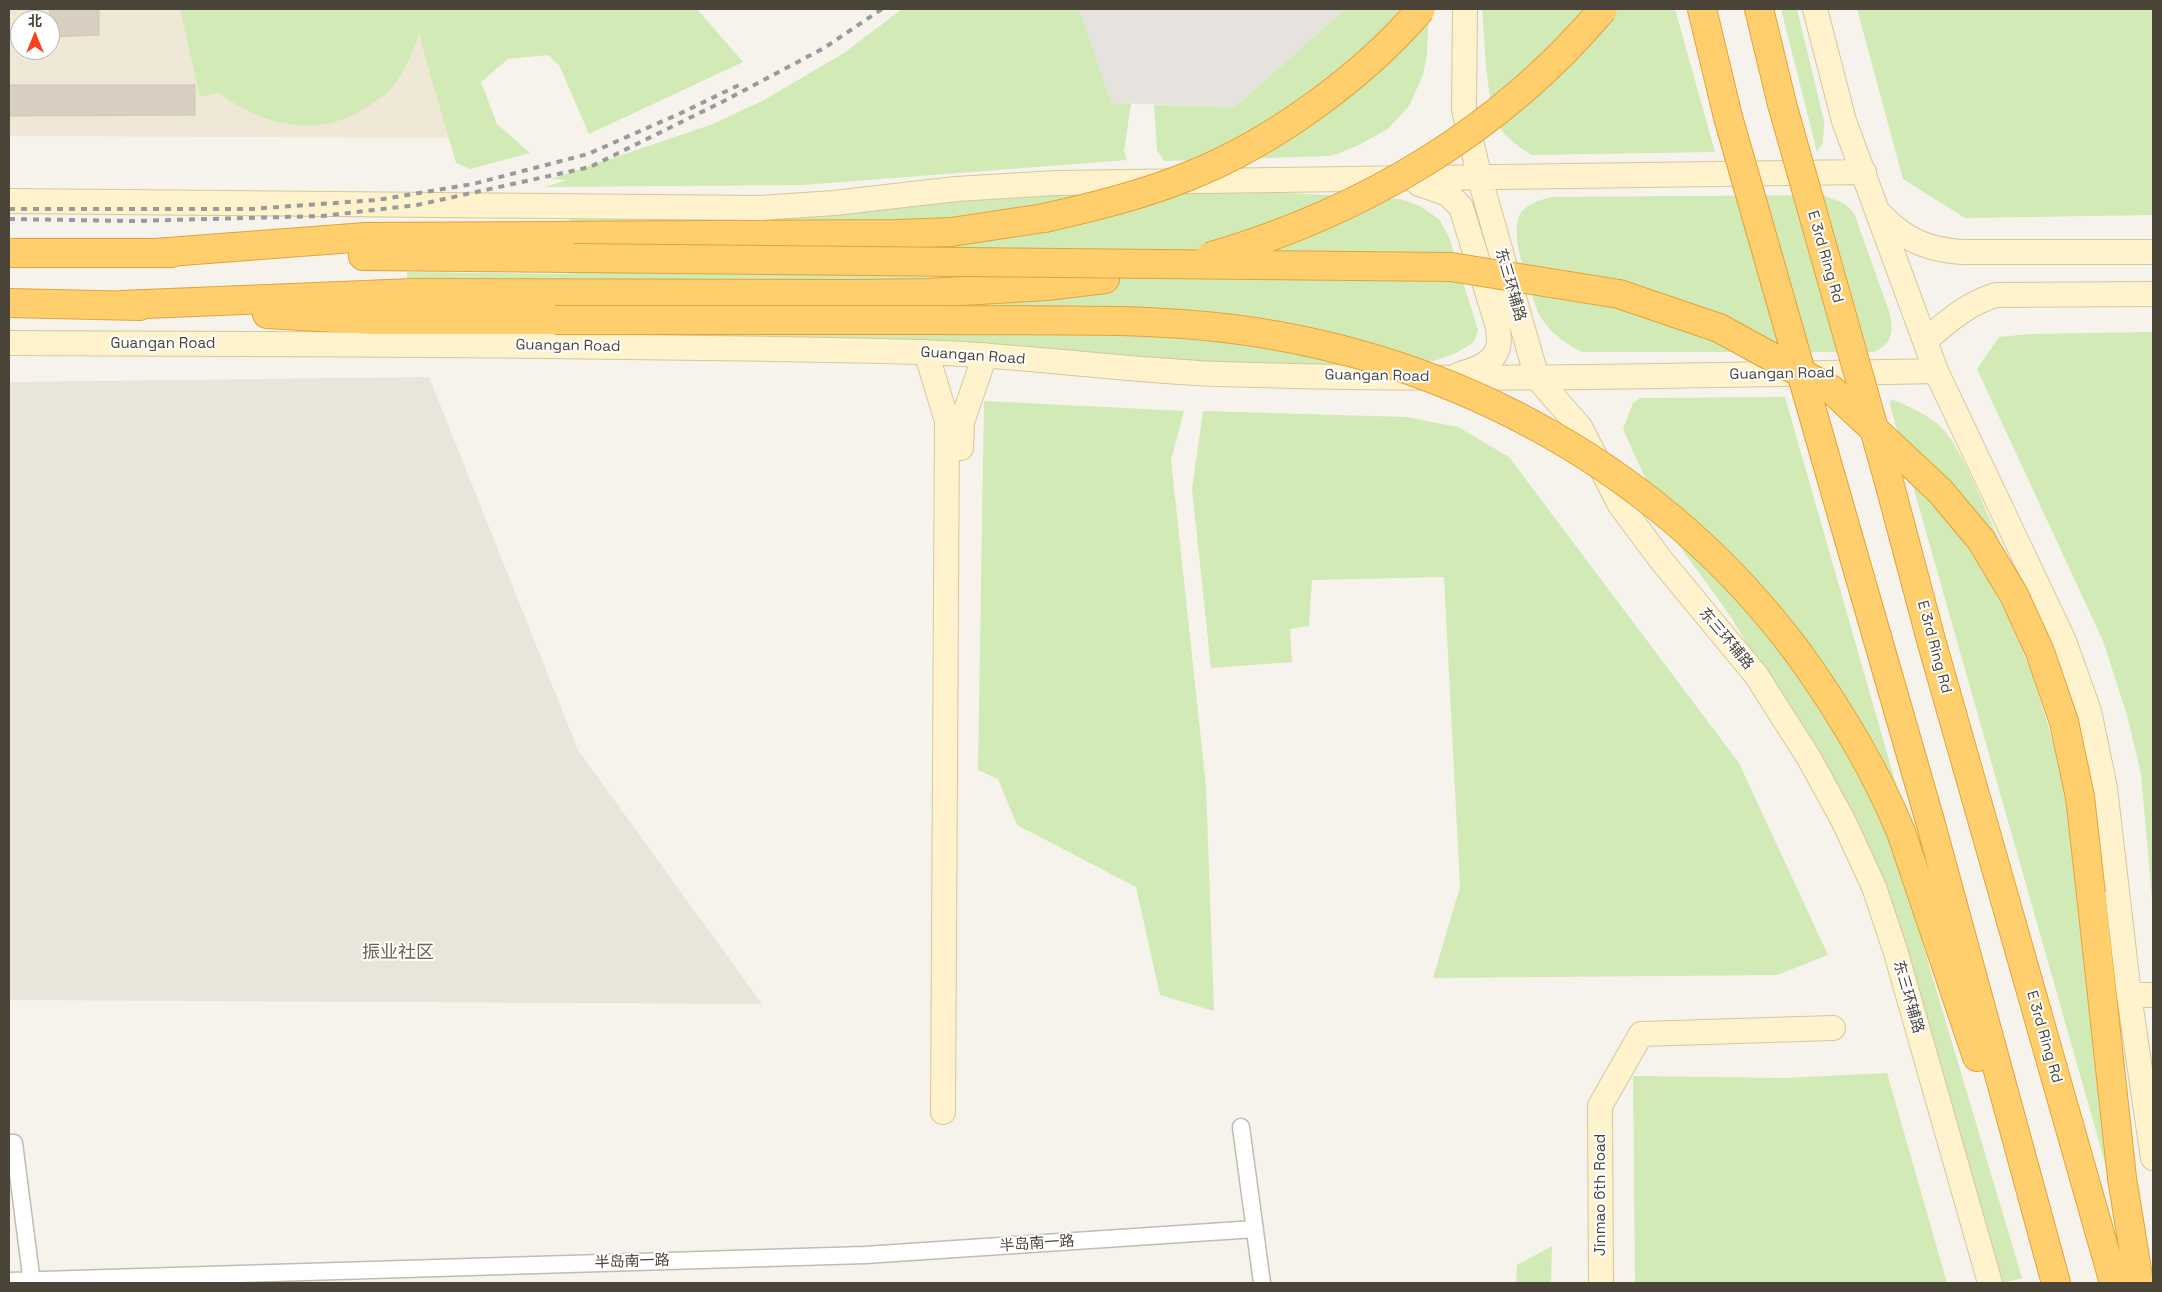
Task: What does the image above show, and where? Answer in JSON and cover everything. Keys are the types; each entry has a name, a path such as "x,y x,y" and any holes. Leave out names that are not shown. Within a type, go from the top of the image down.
{"highway":[{"path":"9,253 155,253 579,246 951,232 1044,218 1096,206 1190,176 1259,141 1301,115 1345,82 1381,50 1420,9"},
{"path":"121,305 413,292 853,294 928,292 1047,286 1114,277 1180,264 1240,248 1316,220 1406,174 1443,151 1508,102 1551,65 1603,9"},
{"path":"1702,9 1728,116 1930,821 2056,1283"},
{"name":"E 3rd Ring Rd","path":"1759,9 1782,104 1889,482 1931,640 2114,1283"},
{"path":"155,253 366,237 579,246 1451,267 1619,294 1719,328 1832,390 1940,491 1981,540 2018,603 2040,652 2064,722 2080,797 2121,1168 2139,1283"},
{"path":"9,303 121,305 372,320 1122,321 1231,329 1294,338 1386,361 1458,388 1540,427 1586,455 1651,500 1725,568 1755,599 1799,654 1842,715 1886,796 1901,832 2051,1283"}],"main road":[{"name":"东三环辅路","path":"1465,9 1464,110 1480,178 1537,378 1580,427 1620,505 1661,560 1756,675 1809,758 1844,822 1874,887 1896,954 1990,1283"},
{"path":"1815,9 1844,121 1936,371 2064,641 2089,711 2105,788 2129,995 2144,1026 2153,1158"},
{"path":"9,201 760,208 834,203 956,189 1056,183 1864,172"},
{"path":"1403,179 1448,194 1461,207 1498,327 1498,347 1492,359 1473,370 1448,377"},
{"path":"366,237 526,206"},
{"path":"1877,210 1891,225 1914,240 1937,251 2153,252"},
{"path":"1925,341 1952,317 1979,300 1996,295 2153,294"},
{"name":"Guangan Road","path":"9,343 513,345 926,352 1216,374 1537,378 1936,371"},
{"path":"926,352 947,421 950,1112 962,422 985,355"},
{"path":"2129,995 2153,995"},
{"name":"Jinmao 6th Road","path":"1601,1283 1600,1106 1641,1034 1833,1028"}],"street":[{"path":"1241,1127 1262,1283"},
{"path":"9,1143 14,1143 32,1282"},
{"name":"半岛南一路","path":"9,1281 32,1282 865,1255 1255,1229"}],"shaded area":[{"path":"9,9 438,9 466,138 9,136"},
{"path":"1076,9 1345,9 1235,107 1111,103"},
{"path":"429,377 578,750 762,1004 9,1000 9,382"}],"green space":[{"path":"180,9 697,9 743,62 589,134 559,65 548,55 508,59 481,82 497,124 530,153 470,169 456,163 421,42 420,32 401,75 389,91 373,103 354,115 334,122 315,125 295,125 256,115 219,93 200,97"},
{"path":"902,9 1079,9 1111,103 1131,104 1124,151 1127,160 803,185 545,187 567,180 551,179 713,124 764,100 844,53"},
{"path":"1345,9 1429,9 1427,54 1423,75 1409,106 1389,128 1359,145 1332,156 1164,161 1157,150 1154,105 1235,107"},
{"path":"1482,9 1675,9 1715,152 1531,155 1508,138 1496,121 1489,90"},
{"path":"1781,9 1797,9 1824,121 1823,143 1817,152"},
{"path":"1857,9 2153,9 2153,215 1965,218 1903,179"},
{"path":"1066,189 1291,193 1400,199 1420,206 1440,220 1449,237 1478,330 1474,342 1456,353 1434,361 1368,365 1202,364 409,338 407,272 569,274 569,217"},
{"path":"1823,195 1845,204 1854,213 1889,311 1890,335 1885,345 1874,352 1582,352 1557,336 1542,319 1525,275 1518,245 1518,219 1523,210 1533,203 1551,197"},
{"path":"2153,332 2153,911 2141,774 2127,715 2103,641 1977,369 1999,337 2030,334"},
{"path":"1785,397 1897,788 1893,844 2022,1278 2002,1283 1906,947 1869,851 1731,617 1670,533 1623,429 1633,403 1640,398"},
{"path":"1891,399 1928,417 1947,434 1972,478 1998,537 1978,560 2006,613 2032,673 2059,762 2073,840 2109,1177 1890,405"},
{"path":"984,401 1184,411 1171,460 1206,786 1214,1011 1160,995 1136,887 1017,825 998,779 978,770"},
{"path":"1203,411 1406,417 1458,427 1509,457 1739,763 1828,955 1777,975 1433,978 1460,887 1444,577 1312,580 1309,626 1290,629 1292,662 1211,668 1192,489"},
{"path":"1887,1073 1947,1283 1635,1283 1633,1076 1786,1078"},
{"path":"1552,1246 1551,1283 1516,1283 1517,1265"}],"building":[{"path":"99,9 99,35 60,37 60,10 50,10"},
{"path":"9,85 195,85 195,115 9,116"}],"railway":[{"path":"9,219 133,221 322,216 417,205 590,167 724,101 824,48 882,9"},
{"path":"9,209 250,209 377,200 473,184 588,154 741,84"}],"district":[{"name":"振业社区","path":"398,953"}]}
